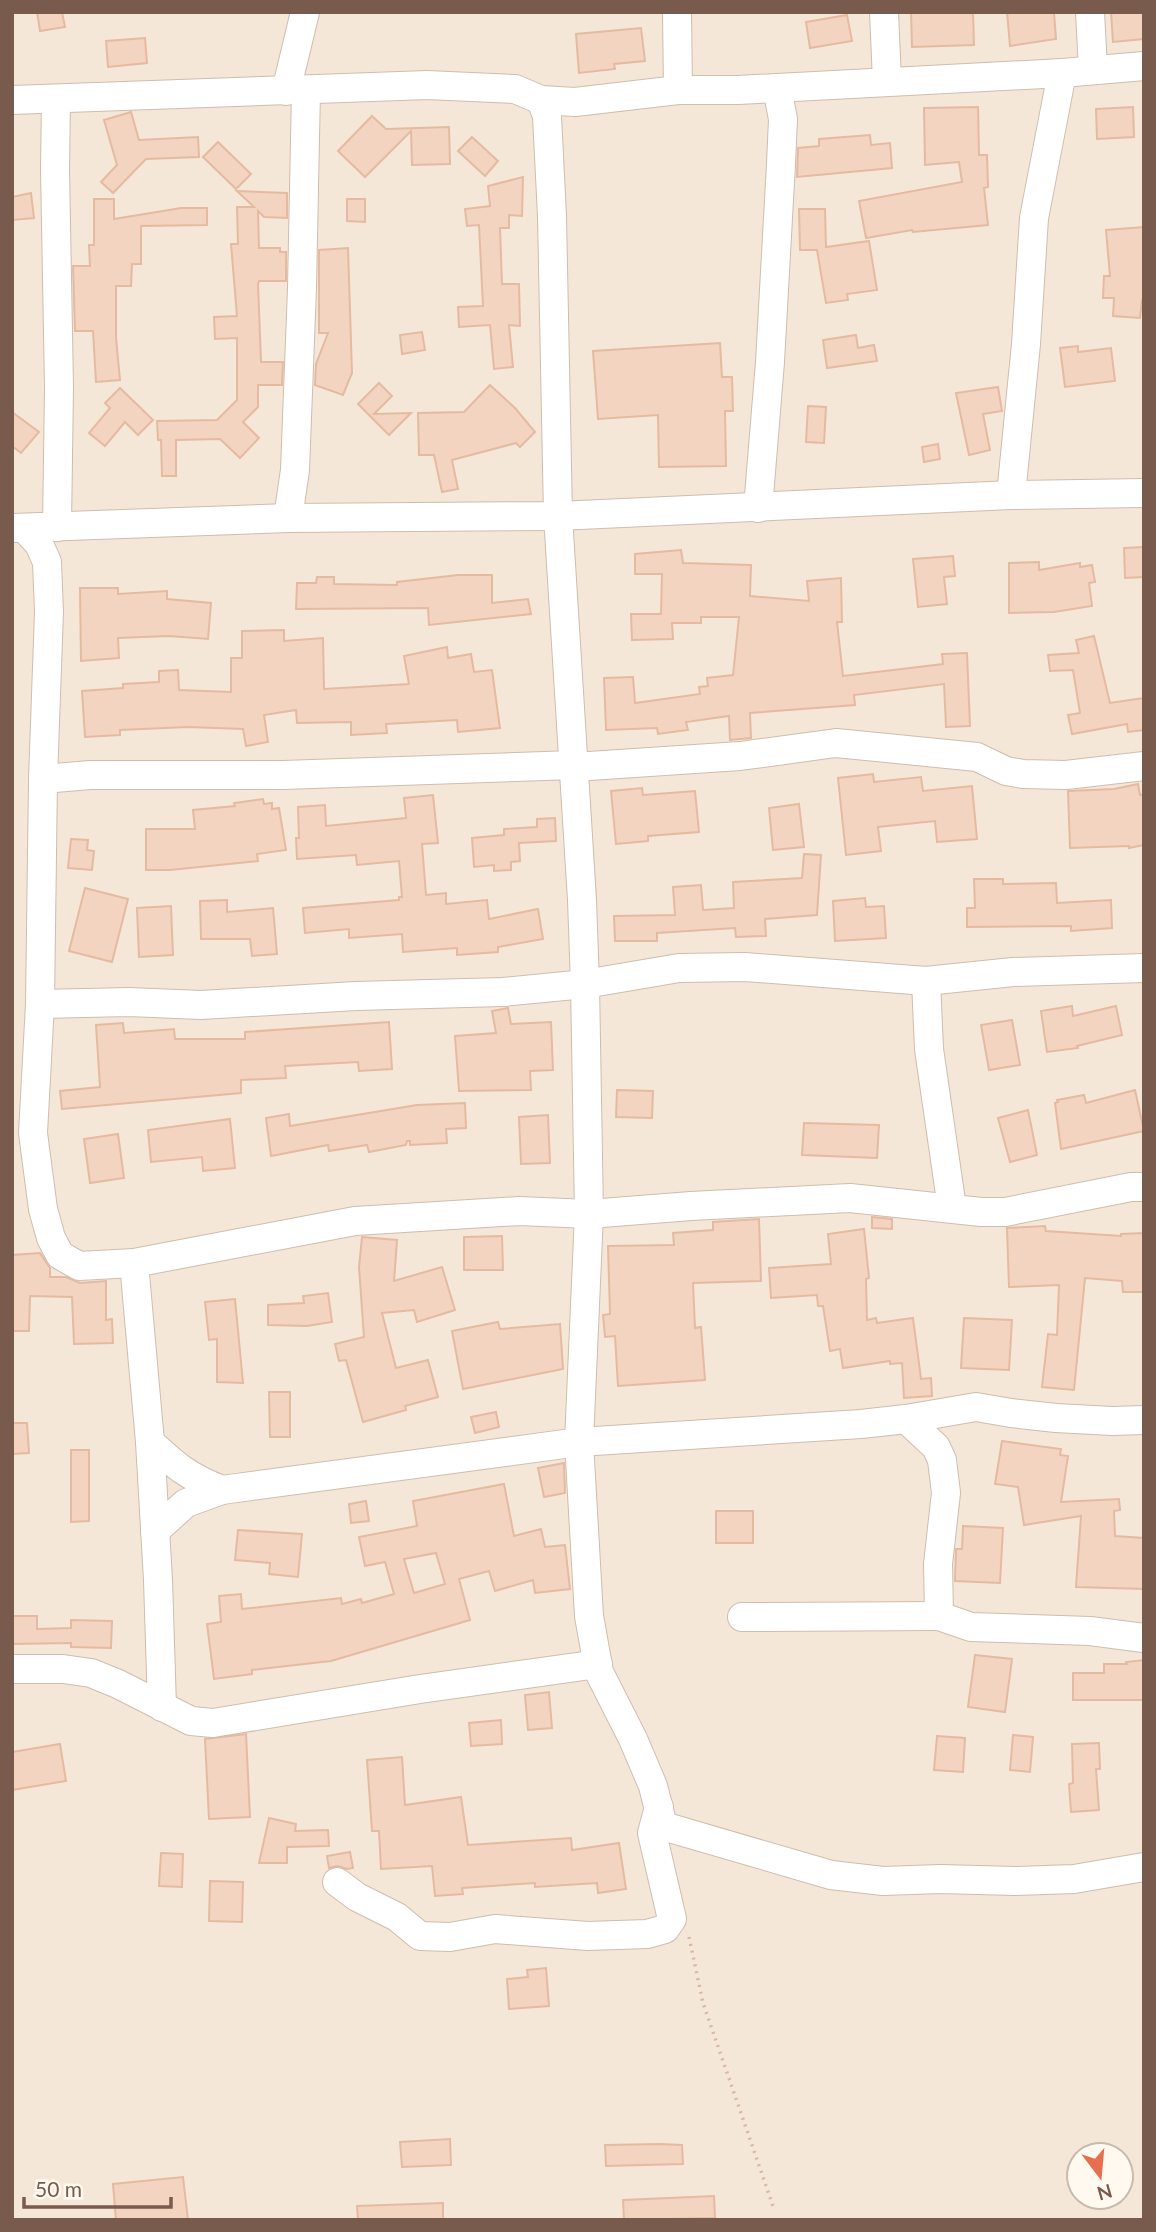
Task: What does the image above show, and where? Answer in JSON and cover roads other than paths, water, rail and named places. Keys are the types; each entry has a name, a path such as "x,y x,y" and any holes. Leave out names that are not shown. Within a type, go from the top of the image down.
{"street":[{"path":"288,518 295,456 302,288 296,90 305,12"},
{"path":"677,12 678,90"},
{"path":"884,12 887,81"},
{"path":"1090,12 1093,69"},
{"path":"12,100 427,85 515,89 541,100 575,102 678,90 777,88 1144,66"},
{"path":"1011,495 1026,344 1034,218 1062,73"},
{"path":"758,508 770,362 781,164 783,119 777,88"},
{"path":"47,562 61,527 56,100"},
{"path":"541,100 547,116 552,216 558,516 585,984 589,1214 579,1442 589,1616 599,1672 633,1739 653,1787 663,1826 831,1875 883,1881 940,1878 1015,1881 1074,1879 1144,1867"},
{"path":"18,528 288,518 558,516 1011,495 1144,493"},
{"path":"18,528 39,544 47,562 49,612 43,779 40,1004 33,1133 43,1209 51,1238 60,1255 79,1266 134,1263 355,1221 519,1211 589,1214 716,1204 850,1198 981,1212 1005,1212 1121,1189 1144,1187"},
{"path":"43,779 90,775 283,775 574,766 740,756 836,743 976,757 1006,771 1023,774 1066,775 1144,766"},
{"path":"40,1004 129,1002 201,1006 356,996 503,992 585,984 678,968 745,967 926,981 1013,972 1144,968"},
{"path":"926,981 929,1049 952,1208"},
{"path":"134,1263 150,1442 162,1707"},
{"path":"155,1531 186,1503 222,1490 579,1442 906,1419 976,1407 1056,1418 1144,1420"},
{"path":"906,1419 936,1447 942,1460 946,1493 938,1564 939,1616"},
{"path":"150,1442 178,1468 195,1479 222,1490"},
{"path":"742,1617 939,1616 971,1627 1090,1631 1144,1638"},
{"path":"12,1669 91,1673 191,1721 213,1723 420,1689 598,1664"},
{"path":"337,1882 397,1917 420,1936 450,1937 495,1929 588,1936 647,1934 665,1929 672,1919 652,1833 659,1807"}]}
